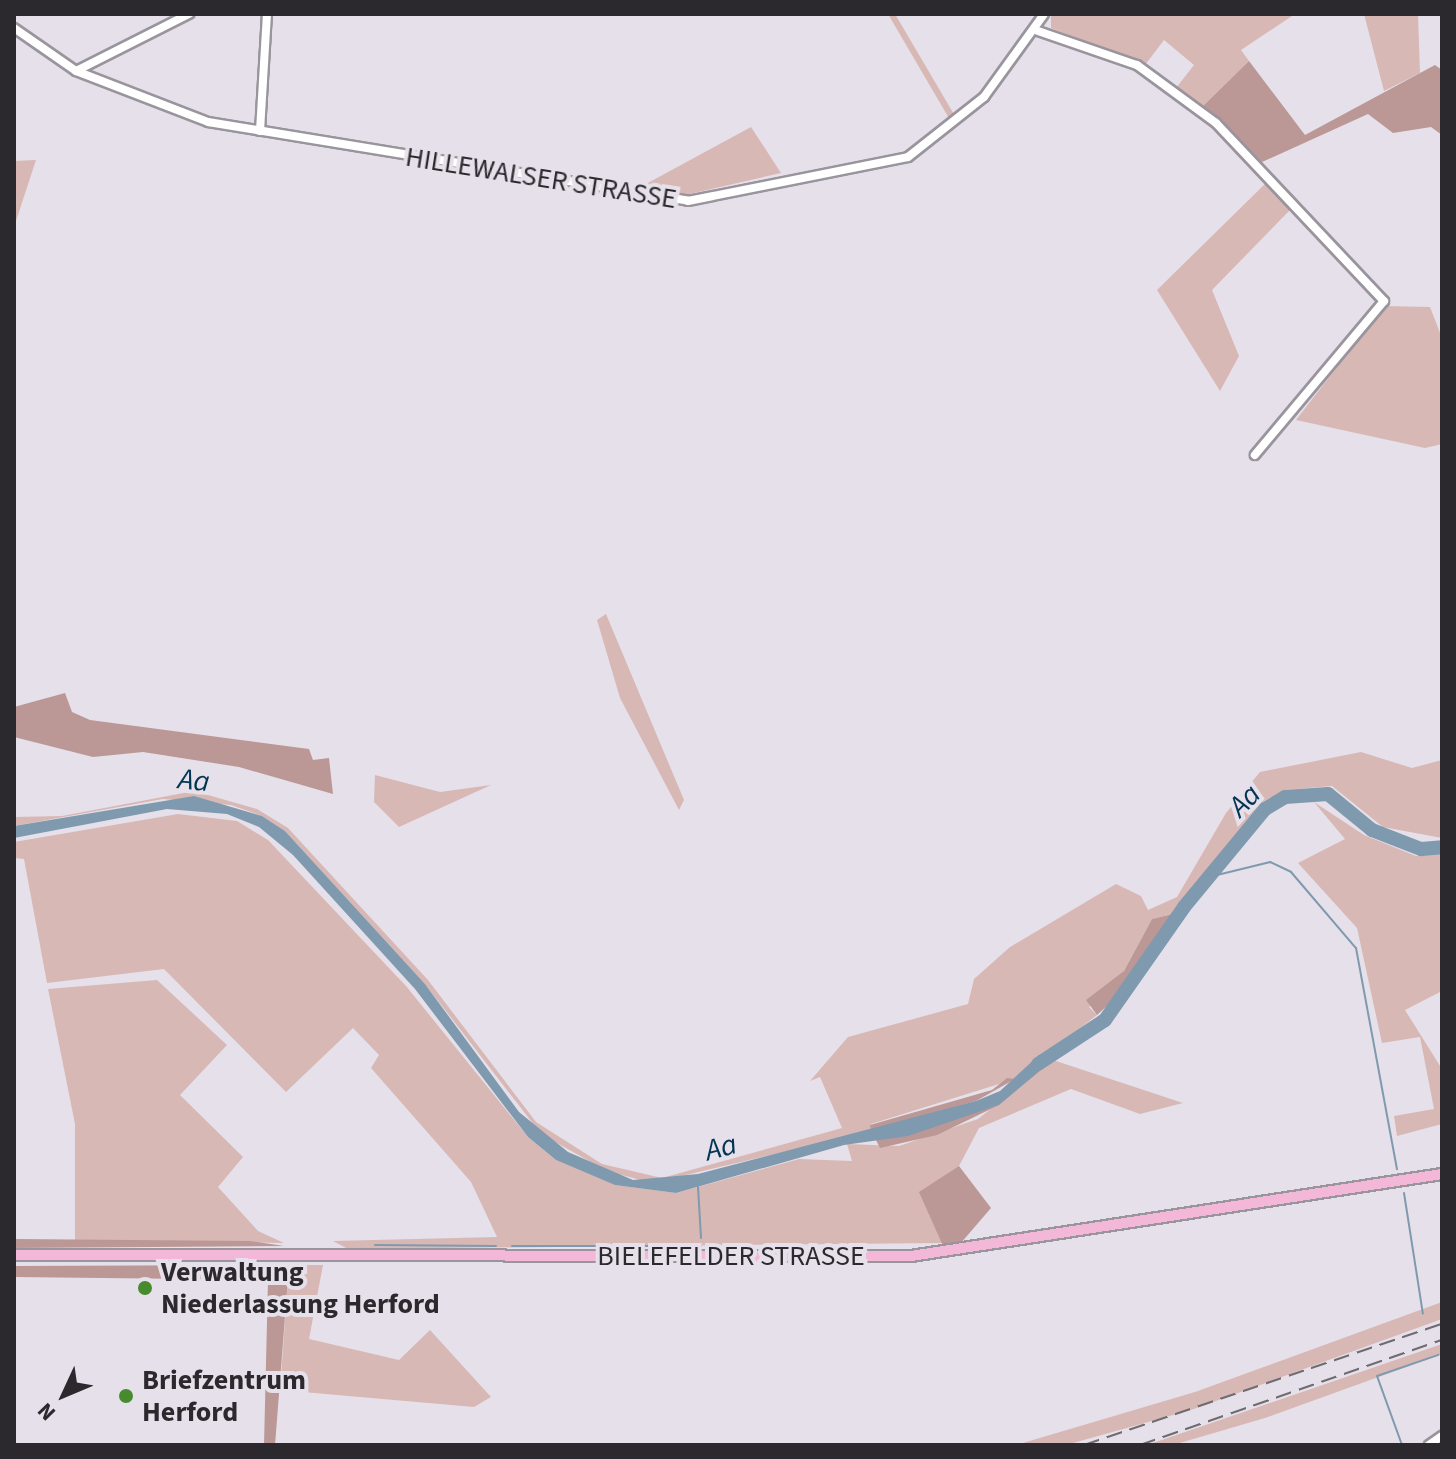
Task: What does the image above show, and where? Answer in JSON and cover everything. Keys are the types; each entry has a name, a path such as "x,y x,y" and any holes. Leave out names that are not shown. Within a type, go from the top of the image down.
{"main road":[{"name":"BIELEFELDER STRASSE","path":"14,1255 911,1256 1442,1174"}],"street":[{"path":"76,71 189,14"},
{"path":"260,131 267,14"},
{"name":"HILLEWALSER STRASSE","path":"14,28 76,71 208,122 644,199 702,199 908,157 961,120 1038,31 1044,14"},
{"path":"1038,31 1137,65 1216,123 1384,301 1255,455"},
{"path":"1429,1445 1442,1436"}],"shaded area":[{"path":"888,14 895,14 955,116 950,120"},
{"path":"1051,14 1295,14 1241,50 1249,61 1202,107 1176,88 1194,65 1164,40 1145,65 1051,28"},
{"path":"1364,14 1418,14 1420,73 1384,91"},
{"path":"1249,61 1305,135 1435,65 1442,70 1442,135 1431,127 1393,133 1368,114 1262,162 1202,107"},
{"path":"751,127 781,173 685,195 633,191"},
{"path":"36,160 14,227 14,161"},
{"path":"1269,180 1290,210 1212,290 1239,356 1220,391 1157,290"},
{"path":"1384,306 1430,307 1442,338 1442,444 1425,448 1296,420"},
{"path":"606,614 684,800 679,810 620,698 597,620"},
{"path":"65,693 72,712 90,720 309,749 313,760 329,758 333,794 239,767 143,752 93,757 14,737 14,707"},
{"path":"1361,752 1412,768 1442,760 1442,838 1383,827 1332,786 1285,790 1264,801 1173,914 1152,919 1124,971 1089,1007 1097,1015 1015,1079 871,1124 871,1131 652,1183 607,1171 541,1134 425,984 285,831 262,816 231,805 163,799 14,826 14,817 62,816 194,791 257,809 288,828 428,980 536,1122 602,1164 662,1178 842,1128 820,1077 810,1081 848,1037 968,1004 974,979 1010,947 1116,884 1141,896 1148,910 1177,897 1226,813 1260,772"},
{"path":"375,775 440,792 491,785 399,827 374,802"},
{"path":"1314,802 1364,835 1416,856 1442,853 1442,991 1405,1010 1442,1069 1442,1124 1397,1136 1394,1116 1434,1109 1420,1037 1382,1043 1357,928 1298,863 1345,839"},
{"path":"178,814 237,821 268,840 406,986 528,1137 556,1160 616,1185 676,1193 799,1159 852,1161 847,1144 899,1146 978,1119 1053,1060 1183,1103 1140,1114 1071,1089 979,1128 959,1166 920,1193 942,1243 348,1249 333,1241 497,1237 471,1182 371,1068 379,1055 353,1028 286,1092 164,969 47,983 24,859 14,858 14,842"},
{"path":"1173,914 1110,1003 1097,1015 1086,1000 1124,971 1152,919"},
{"path":"157,980 227,1045 180,1095 243,1157 218,1187 258,1231 284,1243 75,1240 75,1124 48,989"},
{"path":"1007,1078 1015,1079 976,1101 871,1131 870,1125 992,1090"},
{"path":"999,1105 937,1135 880,1148 876,1140"},
{"path":"959,1166 991,1208 960,1244 943,1246 919,1192"},
{"path":"14,1239 250,1241 284,1246 14,1248"},
{"path":"289,1265 323,1265 309,1339 399,1360 430,1330 491,1397 474,1407 280,1390"},
{"path":"289,1265 275,1445 264,1445 268,1280 14,1277 14,1266"},
{"path":"1442,1302 1442,1319 1191,1410 1066,1445 1016,1445 1195,1392"},
{"path":"1442,1344 1442,1354 1265,1418 1173,1445 1147,1445"}],"water":[{"path":"194,796 262,816 285,831 425,984 519,1112 568,1152 633,1180 698,1174 976,1101 1000,1091 1039,1055 1052,1052 1053,1060 999,1105 908,1136 844,1145 676,1193 615,1185 556,1160 528,1137 415,989 293,855 259,827 227,814 167,809 14,838 14,826"}],"waterway":[{"name":"Aa","path":"1038,1064 1105,1020 1184,907 1265,809 1285,797 1328,794 1372,830 1421,849 1442,847"},
{"path":"1213,876 1270,862 1291,872 1356,948 1397,1169"},
{"path":"698,1187 701,1238"},
{"path":"1404,1193 1423,1314"},
{"path":"375,1245 496,1246"},
{"path":"512,1246 701,1246"},
{"path":"1402,1445 1377,1376 1438,1355"}],"railway":[{"path":"1084,1445 1442,1324"},
{"path":"1140,1445 1442,1340"}],"place":[{"name":"Verwaltung Niederlassung Herford","path":"145,1288"},
{"name":"Briefzentrum Herford","path":"126,1396"}]}
